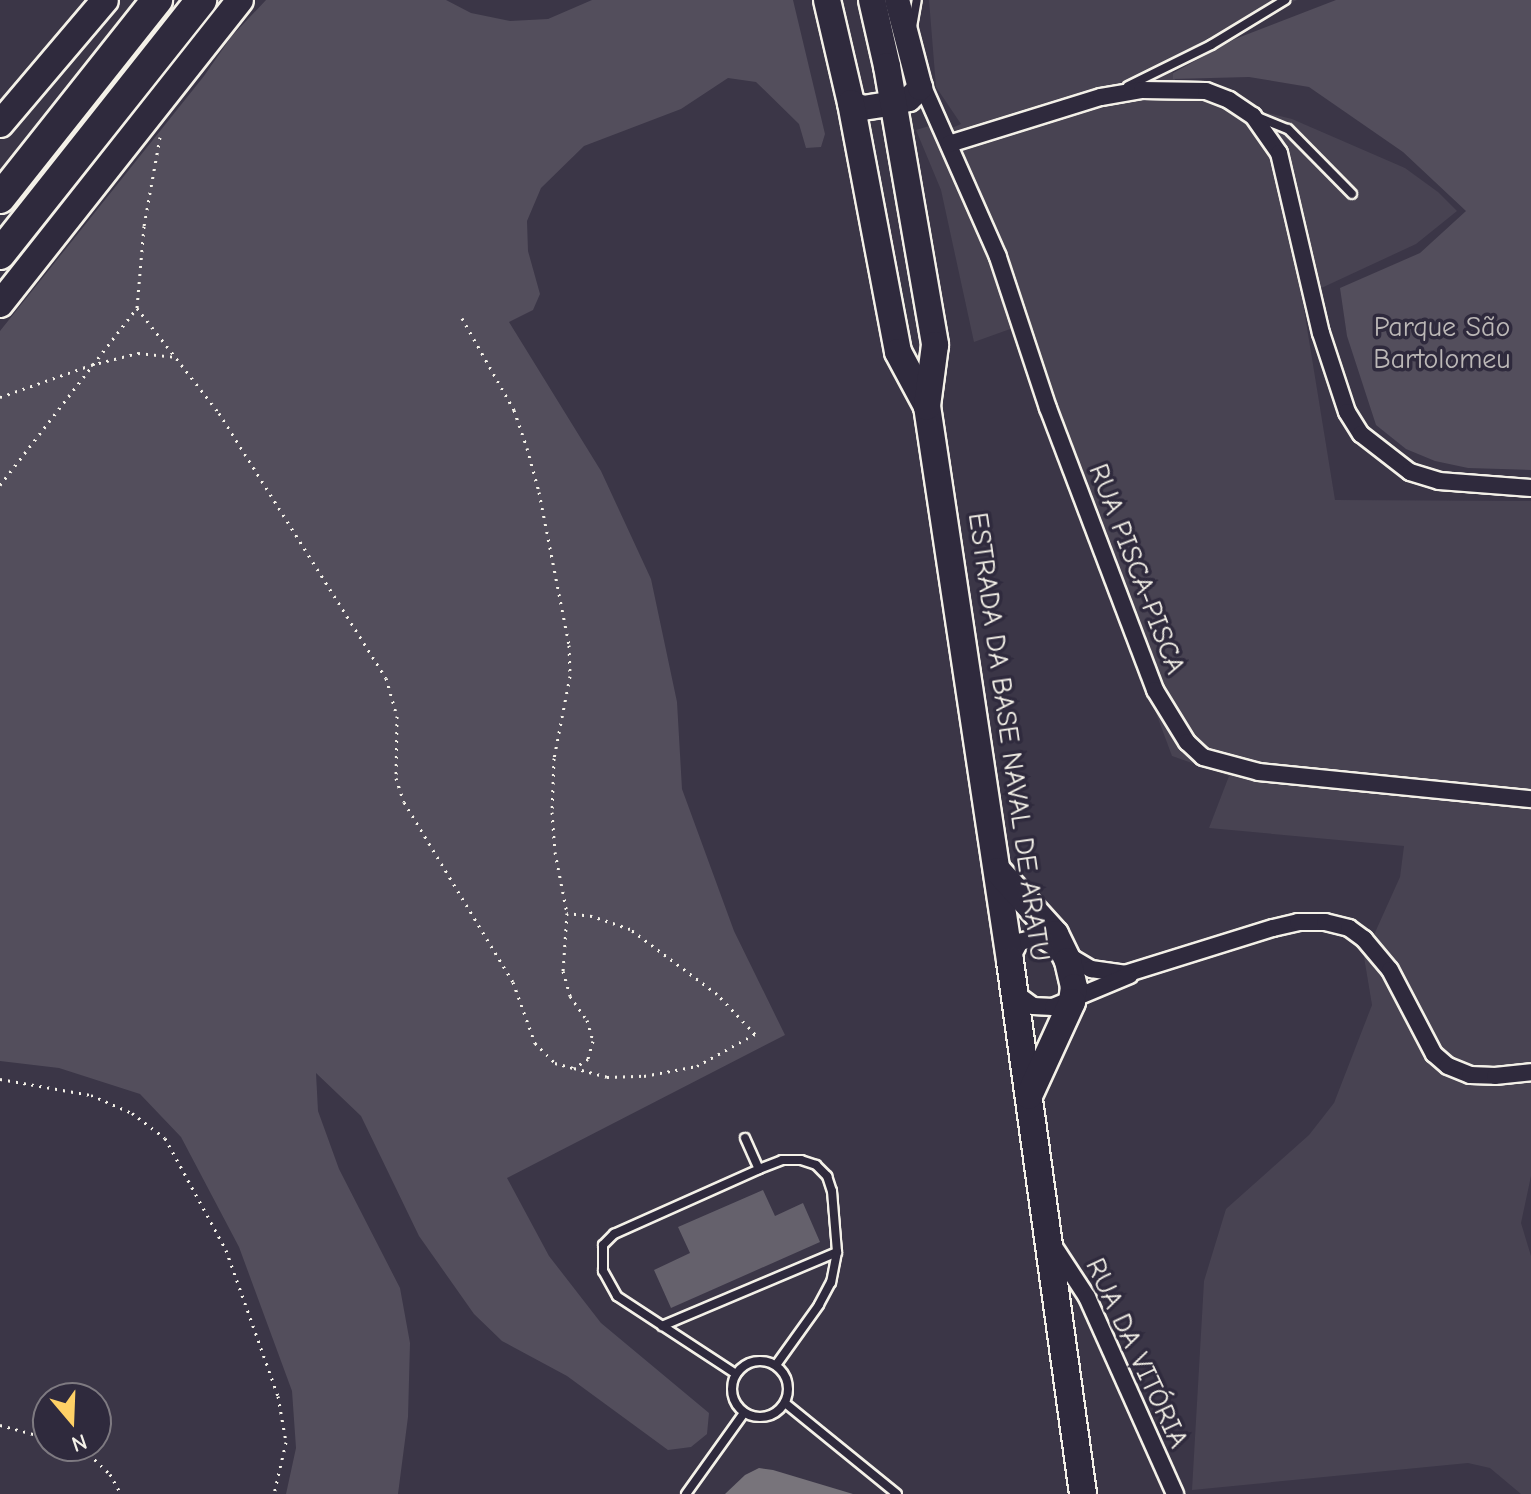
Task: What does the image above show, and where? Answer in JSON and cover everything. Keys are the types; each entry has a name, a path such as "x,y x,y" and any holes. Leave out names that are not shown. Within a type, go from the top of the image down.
{"highway":[{"path":"0,198 157,0"},
{"path":"0,254 201,0"}],"main road":[{"path":"0,124 105,0"},
{"name":"ESTRADA DA BASE NAVAL DE ARATU","path":"827,0 851,103 898,352 927,406 1010,961 1083,1494"},
{"path":"872,0 935,345 927,406"},
{"path":"0,304 168,95 239,1"},
{"path":"996,869 1013,891 1043,918 1063,951 1074,987 1072,1002 1028,1100"}],"street":[{"path":"851,103 863,108 893,103 915,95 920,80 897,0"},
{"name":"RUA PISCA-PISCA","path":"920,80 998,257 1048,408 1155,690 1187,742 1213,761 1259,772 1531,799"},
{"path":"949,144 1101,97 1142,90 1206,91 1229,100 1253,116 1279,153 1321,333 1347,412 1361,434 1410,472 1439,481 1531,488"},
{"path":"1010,961 1014,949 1029,938 1045,939 1091,969 1125,974 1298,922 1325,922 1349,928 1364,939 1390,970 1434,1054 1448,1066 1470,1075 1531,1072"},
{"path":"1014,992 1033,1006 1053,1007 1072,1002 1143,970"},
{"name":"RUA DA VITÓRIA","path":"1047,1237 1087,1297 1175,1494"}],"lane":[{"path":"908,39 917,0"},
{"path":"1101,97 1211,45 1285,0"},
{"path":"1253,116 1288,129 1352,194"},
{"path":"745,1138 759,1169"},
{"path":"736,1374 629,1305 609,1285 600,1259 603,1245 614,1234 759,1169 782,1160 801,1160 816,1165 827,1176 832,1191 837,1252 831,1282 819,1305 776,1365"},
{"path":"662,1326 837,1252"},
{"path":"758,1360 776,1365 789,1386 785,1403 771,1415 762,1417 744,1413 731,1390 736,1374 742,1367 758,1360"},
{"path":"785,1403 897,1494"},
{"path":"686,1494 744,1413"}],"path":[{"path":"0,485 137,308 144,226 168,95"},
{"path":"137,308 219,413 386,678 397,716 396,778 404,802 513,982 535,1043 555,1063 607,1077 644,1076 697,1066 755,1034 717,994 630,929 592,916 567,913"},
{"path":"462,318 514,410 527,448 539,492 569,645 570,676 554,758 552,812 555,852 567,913 563,971 570,996 587,1020 593,1041 588,1059 574,1068"},
{"path":"0,397 91,365 138,353 175,357"},
{"path":"0,1079 91,1095 132,1113 165,1138 226,1250 278,1396 286,1442 274,1494"},
{"path":"0,1425 32,1434"},
{"path":"97,1462 110,1474 121,1494"}],"shaded area":[{"path":"929,0 1297,0 1168,59 1181,97 1219,101 1292,119 1405,168 1438,192 1457,211 1416,244 1302,297 1335,500 1531,501 1531,1176 1521,1223 1531,1256 1531,1494 1521,1494 1490,1468 1468,1463 1192,1490 1204,1281 1226,1209 1309,1135 1334,1103 1372,1005 1364,957 1400,877 1404,846 1209,828 1229,776 1172,756 1013,328 974,342 941,190 916,130 929,126 945,131 961,124 936,87"},
{"path":"759,1468 853,1494 725,1494 745,1475"}],"green space":[{"path":"266,0 446,0 471,13 510,21 548,19 592,0 793,0 825,134 821,147 806,148 799,124 756,82 728,78 681,109 584,146 541,188 527,221 528,251 540,294 533,310 509,322 601,471 651,579 677,702 682,789 734,931 785,1035 507,1178 549,1256 601,1323 709,1413 707,1434 691,1447 668,1450 567,1376 502,1341 474,1314 419,1236 361,1116 316,1073 318,1111 339,1169 400,1288 410,1343 408,1417 398,1494 286,1494 296,1448 292,1391 239,1247 181,1137 140,1094 59,1068 0,1061 0,331 204,76 231,37"},
{"name":"Parque São Bartolomeu","path":"1336,0 1531,0 1531,470 1468,468 1435,461 1406,449 1376,425 1347,336 1340,288 1420,253 1466,211 1403,152 1309,87 1249,77 1173,79 1173,73 1235,39"}],"building":[{"path":"763,1190 775,1216 803,1203 820,1242 671,1308 654,1270 690,1253 678,1227"}]}
